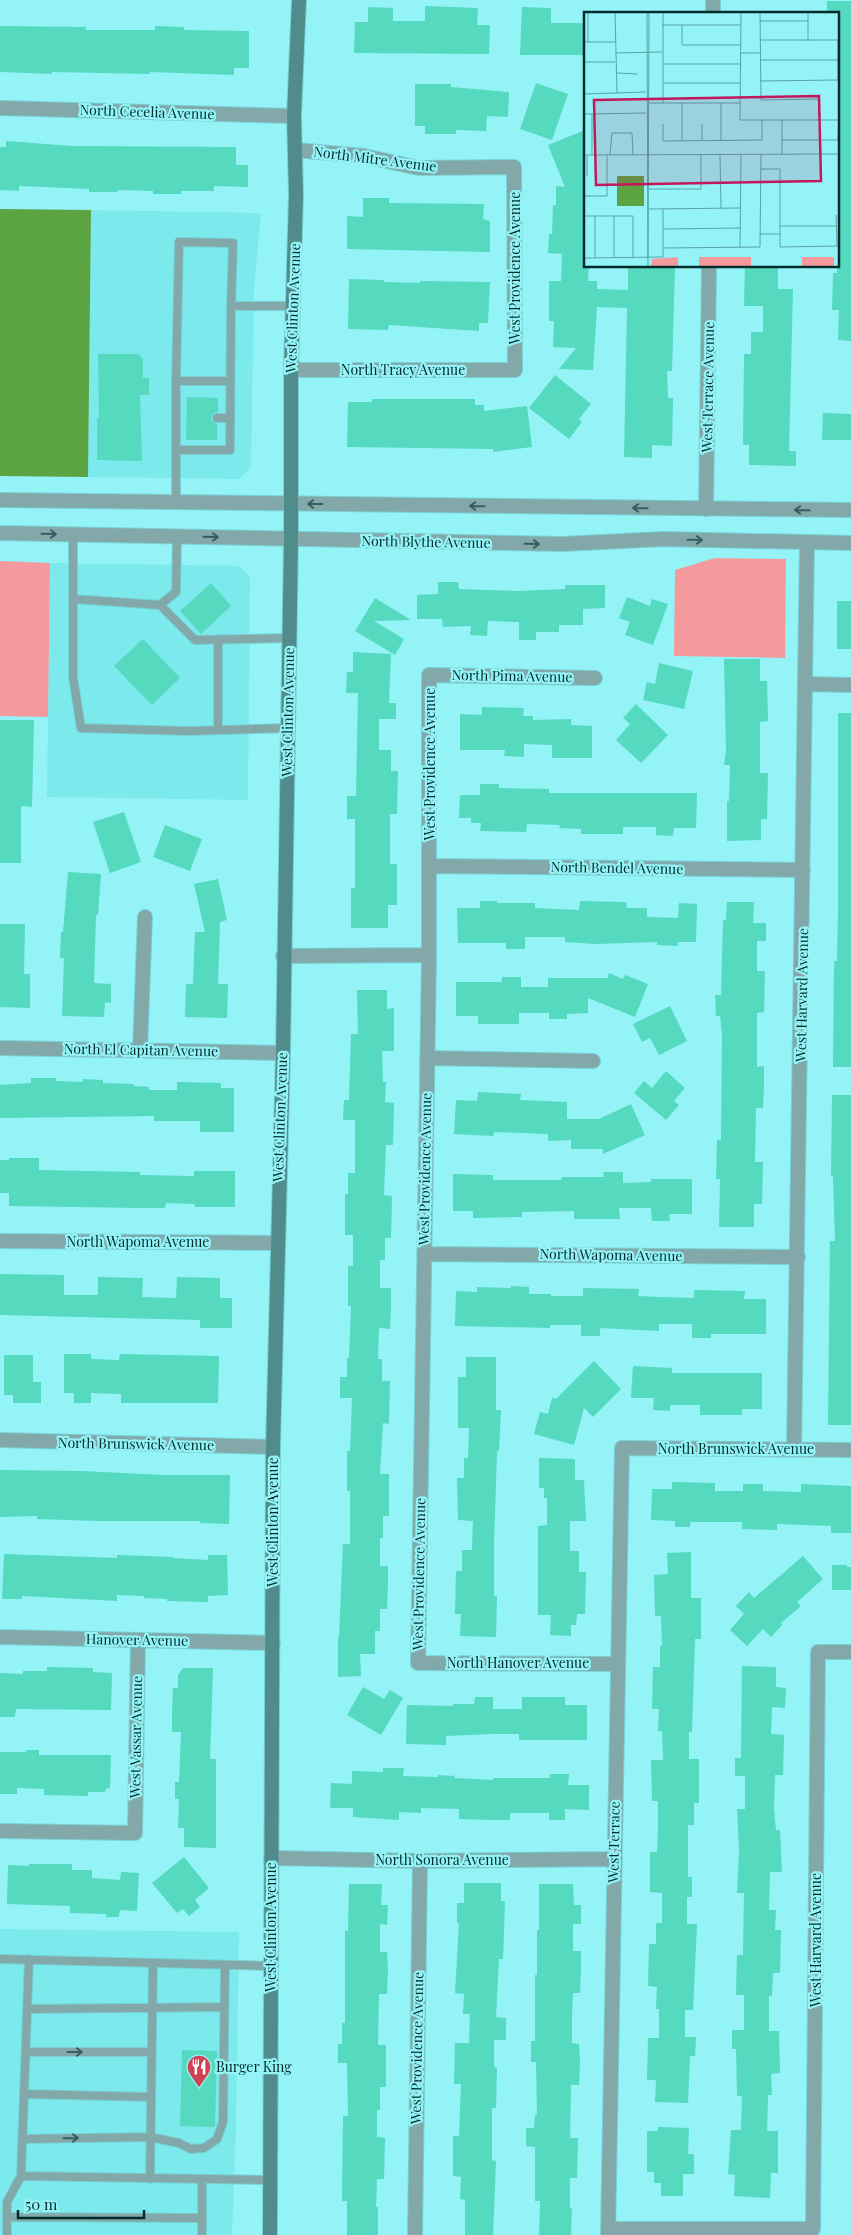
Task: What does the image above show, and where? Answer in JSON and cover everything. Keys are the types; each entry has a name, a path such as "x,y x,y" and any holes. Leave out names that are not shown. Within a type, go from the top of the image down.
{"main road":[{"name":"West Clinton Avenue","path":"270,2235 273,1447 291,539 291,370 296,195 294,116 299,0"}],"street":[{"name":"North Cecelia Avenue","path":"0,108 294,116"},
{"name":"North Mitre Avenue","path":"295,150 364,156 419,168 514,167"},
{"name":"West Providence Avenue","path":"514,167 516,370"},
{"name":"West Terrace Avenue","path":"706,509 709,268"},
{"name":"North Tracy Avenue","path":"291,370 516,370"},
{"path":"0,500 851,510"},
{"name":"North Blythe Avenue","path":"0,533 562,544 664,539 851,543"},
{"name":"West Harvard Avenue","path":"794,1449 807,542"},
{"name":"West Providence Avenue","path":"418,1663 429,956 429,675"},
{"name":"North Pima Avenue","path":"429,675 595,678"},
{"path":"805,684 851,686"},
{"name":"North Bendel Avenue","path":"430,866 803,870"},
{"path":"140,1050 145,917"},
{"path":"283,956 429,956"},
{"name":"North El Capitan Avenue","path":"0,1048 282,1053"},
{"path":"427,1058 592,1061"},
{"name":"North Wapoma Avenue","path":"0,1242 277,1244"},
{"name":"North Wapoma Avenue","path":"424,1254 798,1257"},
{"name":"North Brunswick Avenue","path":"0,1440 273,1447"},
{"name":"North Brunswick Avenue","path":"622,1448 851,1450"},
{"name":"West Terrace","path":"608,2232 613,1859 622,1448"},
{"name":"Hanover Avenue","path":"0,1637 273,1643"},
{"name":"West Vassar Avenue","path":"0,1831 134,1833 138,1641"},
{"name":"West Harvard Avenue","path":"608,2232 813,2229 818,1652 851,1652"},
{"name":"North Hanover Avenue","path":"418,1663 618,1664"},
{"name":"North Sonora Avenue","path":"271,1858 420,1861 613,1859"},
{"name":"West Providence Avenue","path":"415,2235 420,1861"}],"lane":[{"path":"176,450 230,450 233,244 180,242 176,381 176,418 176,450 176,502"},
{"path":"232,306 292,306"},
{"path":"176,381 230,381"},
{"path":"176,418 186,418"},
{"path":"217,418 230,418"},
{"path":"73,534 73,677 81,728 218,730 287,728"},
{"path":"73,599 160,604 176,592 176,536"},
{"path":"160,604 195,640 289,638"},
{"path":"218,639 218,730"},
{"path":"0,1958 271,1966"},
{"path":"7,2235 8,2202 21,2176 29,1959"},
{"path":"150,2178 153,1963"},
{"path":"23,2138 150,2137 179,2143 191,2149 204,2148 217,2139 223,2122 225,1964"},
{"path":"28,2010 224,2007"},
{"path":"26,2052 151,2052"},
{"path":"24,2094 151,2097"},
{"path":"21,2176 270,2180"},
{"path":"202,2179 202,2235"},
{"path":"7,2217 202,2218"}],"shaded area":[{"path":"0,209 91,210 88,477 0,476"},
{"path":"91,210 261,213 254,287 251,467 239,479 88,477"},
{"path":"715,558 786,559 785,658 674,656 675,570"},
{"path":"0,561 50,563 48,717 0,716"},
{"path":"50,563 239,566 250,577 248,800 47,797"},
{"path":"0,1929 239,1932 236,2128 232,2235 0,2235"}],"building":[{"path":"827,1 851,1 851,341 838,340 839,310 832,310 833,273 837,273 838,268 838,12 827,12"},
{"path":"425,6 478,8 477,25 490,25 489,54 354,53 355,22 368,22 368,7 393,8 393,21 425,21"},
{"path":"522,7 551,8 551,23 584,23 584,55 520,55"},
{"path":"0,26 86,27 86,30 155,30 155,26 184,27 184,30 249,31 249,68 234,68 234,75 150,72 150,74 52,72 52,74 0,72"},
{"path":"536,83 568,94 552,140 520,129"},
{"path":"415,84 451,84 451,87 509,92 508,117 487,116 486,131 456,130 456,134 425,134 425,126 415,126"},
{"path":"584,130 584,268 589,268 588,281 597,281 597,289 628,290 628,268 675,268 672,371 667,371 668,398 673,398 672,446 652,445 652,458 624,457 627,308 597,307 593,370 559,369 576,348 553,347 554,321 549,321 549,281 561,281 562,254 548,253 549,234 552,234 553,205 556,205 556,186 565,187 548,145"},
{"path":"6,141 72,146 236,147 236,165 248,165 248,187 214,186 214,191 181,191 181,194 153,194 153,191 118,190 118,192 89,192 89,189 19,186 19,191 0,190 0,147 6,147"},
{"path":"363,198 389,198 389,203 484,204 483,219 490,221 490,252 347,249 347,216 363,217"},
{"path":"745,268 778,268 778,289 793,289 789,451 796,451 796,466 749,465 749,445 743,445 744,354 751,354 751,332 763,332 763,306 744,306"},
{"path":"349,279 420,283 420,281 490,282 488,323 479,323 479,331 389,325 388,330 348,329"},
{"path":"98,354 138,354 143,359 143,378 149,378 149,395 140,395 142,461 97,460 97,418 99,418"},
{"path":"555,375 591,404 579,419 582,422 569,439 529,408"},
{"path":"187,397 218,398 218,412 214,413 211,418 217,424 217,440 186,440"},
{"path":"372,399 475,399 475,405 484,405 484,411 527,406 532,447 493,452 493,449 347,447 348,402 372,402"},
{"path":"823,413 851,414 851,440 822,440"},
{"path":"438,582 458,582 459,589 519,591 565,589 565,585 605,585 605,608 583,609 583,625 559,625 559,632 536,632 536,640 519,640 519,622 488,621 487,636 470,635 471,626 443,627 442,619 417,619 417,595 438,594"},
{"path":"211,583 231,606 201,634 180,611"},
{"path":"627,597 650,606 652,599 668,604 653,645 625,635 630,622 619,618"},
{"path":"375,598 411,620 374,621 404,639 395,655 355,631"},
{"path":"837,601 851,601 851,649 837,649"},
{"path":"143,639 180,678 152,705 114,666"},
{"path":"353,652 391,654 389,703 396,703 396,719 379,719 379,750 391,750 391,771 398,771 397,814 390,814 390,864 397,864 397,905 388,905 388,928 351,928 351,888 355,888 355,819 347,819 347,796 356,796 358,693 346,693 347,672 353,672"},
{"path":"724,659 760,659 760,681 767,681 768,721 760,722 760,773 768,773 767,819 761,819 761,840 727,841 727,801 729,801 730,765 724,765 726,751"},
{"path":"659,663 693,671 684,709 643,700 647,682 655,684"},
{"path":"636,704 668,735 641,763 616,740 630,724 623,718"},
{"path":"482,707 524,708 523,716 533,716 533,720 571,719 571,725 592,726 592,758 552,758 552,745 524,744 524,757 504,756 505,750 460,750 460,714 482,715"},
{"path":"838,713 851,713 851,1067 833,1067 834,961 837,961 838,912"},
{"path":"0,720 34,720 32,807 21,806 21,863 0,863"},
{"path":"480,784 499,784 499,788 549,789 549,793 697,793 696,828 674,828 673,836 656,835 656,827 623,827 623,834 581,834 581,829 559,828 560,825 527,824 526,832 480,831 481,823 471,823 471,818 459,818 460,795 480,795"},
{"path":"124,812 141,862 110,873 93,822"},
{"path":"165,825 202,839 190,871 153,857"},
{"path":"68,872 101,874 98,915 96,915 94,983 111,984 111,1003 105,1002 104,1017 62,1016 64,958 60,958 61,932 63,932"},
{"path":"218,879 227,920 220,922 218,984 228,984 227,1018 185,1017 186,984 193,984 195,932 205,932 194,884"},
{"path":"480,901 535,903 535,908 579,910 580,901 626,902 627,908 647,908 647,917 678,918 679,903 697,904 696,942 678,942 678,946 657,945 657,942 595,944 565,942 565,937 525,937 525,949 506,949 506,943 458,943 457,908 480,908"},
{"path":"727,902 754,902 753,923 766,923 766,941 757,941 757,971 765,971 764,1012 757,1013 757,1067 764,1066 764,1085 763,1108 756,1108 755,1162 763,1162 762,1204 754,1204 754,1227 719,1227 720,1179 716,1179 717,1140 721,1140 722,1035 720,1016 716,1016 715,995 721,995 723,920 726,920"},
{"path":"0,924 25,924 24,974 30,974 30,1008 0,1007"},
{"path":"609,973 623,979 625,975 648,984 635,1017 588,998 588,1013 567,1014 567,1019 549,1019 549,1013 519,1013 519,1024 478,1024 478,1016 456,1016 456,982 502,982 502,977 521,977 521,987 548,987 548,978 608,978"},
{"path":"357,990 387,990 387,1009 394,1008 394,1051 382,1051 383,1082 386,1082 385,1102 394,1103 393,1145 386,1145 384,1195 392,1196 391,1238 385,1238 385,1260 380,1260 380,1288 391,1288 390,1329 379,1328 378,1359 382,1359 382,1381 390,1381 389,1424 383,1423 380,1474 389,1474 389,1516 383,1516 383,1538 380,1538 380,1566 388,1566 388,1584 387,1609 380,1609 380,1631 375,1631 375,1654 360,1654 361,1676 338,1677 338,1637 343,1544 350,1544 350,1491 347,1491 347,1451 350,1451 352,1398 340,1398 340,1377 347,1377 347,1358 349,1358 351,1306 348,1306 348,1266 353,1266 353,1235 345,1235 345,1194 348,1194 348,1173 355,1173 355,1120 343,1120 344,1100 349,1100 351,1034 358,1034"},
{"path":"670,1006 687,1041 659,1055 650,1038 642,1042 633,1024"},
{"path":"666,1071 685,1088 674,1101 679,1105 666,1120 634,1093 644,1081 652,1088"},
{"path":"31,1078 56,1078 56,1081 83,1082 83,1079 103,1080 103,1083 134,1084 134,1086 149,1087 149,1090 177,1090 177,1082 221,1083 221,1088 234,1088 234,1132 200,1132 200,1121 154,1121 154,1116 0,1118 0,1085 31,1083"},
{"path":"478,1092 521,1094 520,1100 567,1102 567,1119 599,1119 631,1104 645,1135 603,1154 603,1149 571,1149 571,1140 548,1141 548,1134 494,1132 493,1136 454,1134 456,1100 477,1101"},
{"path":"832,1095 851,1095 851,1425 828,1425 830,1241 835,1241 833,1176 831,1176"},
{"path":"9,1158 39,1158 39,1170 140,1172 140,1175 194,1176 194,1171 235,1171 235,1207 195,1207 195,1204 166,1203 165,1208 9,1206 9,1193 0,1193 0,1160 9,1160"},
{"path":"603,1172 623,1172 623,1183 651,1182 651,1179 692,1179 692,1214 669,1214 670,1221 652,1221 651,1208 619,1208 620,1219 574,1219 574,1211 522,1212 522,1217 473,1218 473,1211 453,1211 453,1174 493,1175 493,1180 561,1180 562,1177 604,1177"},
{"path":"0,1274 64,1275 64,1295 98,1295 98,1277 143,1278 142,1297 176,1298 177,1277 220,1278 220,1298 232,1298 232,1328 200,1328 200,1320 0,1315"},
{"path":"511,1286 529,1287 529,1294 551,1294 551,1296 583,1296 583,1288 639,1289 638,1296 694,1298 694,1290 745,1291 744,1299 766,1299 766,1334 711,1334 711,1338 692,1338 692,1324 659,1324 659,1331 600,1328 600,1336 581,1336 581,1325 550,1325 550,1328 455,1326 456,1291 477,1292 477,1287 511,1288"},
{"path":"64,1354 91,1354 91,1359 119,1360 120,1354 219,1356 218,1403 121,1403 121,1394 91,1393 91,1403 74,1403 74,1393 64,1393"},
{"path":"4,1355 33,1355 33,1382 41,1382 41,1403 13,1403 13,1395 4,1395"},
{"path":"466,1357 496,1357 496,1410 501,1410 499,1451 497,1451 494,1543 494,1596 497,1596 496,1637 460,1636 461,1614 455,1614 456,1571 462,1571 462,1550 472,1550 473,1521 458,1520 457,1478 464,1478 464,1458 468,1458 469,1428 458,1428 458,1377 466,1377"},
{"path":"594,1361 621,1389 593,1417 584,1408 574,1445 534,1434 540,1412 548,1414 552,1398 556,1399"},
{"path":"633,1366 672,1368 672,1373 762,1373 762,1409 742,1409 742,1415 700,1415 700,1405 670,1405 670,1411 653,1410 654,1398 631,1398"},
{"path":"539,1458 575,1459 575,1480 584,1480 586,1521 570,1521 570,1551 579,1551 579,1572 586,1572 585,1614 577,1614 576,1625 571,1625 571,1636 550,1635 551,1615 538,1615 538,1526 547,1525 547,1498 544,1498 544,1488 539,1488"},
{"path":"0,1470 230,1475 229,1524 200,1523 200,1521 37,1519 37,1516 0,1517"},
{"path":"672,1482 715,1483 715,1491 743,1491 743,1484 763,1484 763,1491 801,1492 801,1484 851,1486 851,1533 831,1533 831,1526 777,1524 777,1530 742,1529 742,1522 690,1522 690,1527 675,1527 675,1521 651,1520 652,1489 672,1489"},
{"path":"691,1552 691,1598 701,1598 701,1639 695,1639 692,1732 689,1732 689,1759 699,1759 699,1803 694,1803 694,1825 688,1825 688,1877 692,1877 692,1897 687,1897 687,1924 697,1924 693,2010 685,2010 685,2037 696,2037 695,2056 690,2056 688,2103 655,2102 656,2080 647,2080 648,2038 659,2038 659,2009 656,2009 657,1987 648,1986 649,1944 656,1944 656,1923 662,1923 662,1893 650,1892 650,1852 657,1852 658,1830 658,1801 652,1801 651,1760 663,1760 662,1731 658,1731 659,1709 652,1709 653,1667 660,1667 660,1646 662,1646 661,1616 655,1616 654,1575 668,1574 667,1553"},
{"path":"4,1554 117,1558 117,1555 208,1560 208,1555 227,1555 228,1595 208,1596 208,1602 167,1601 167,1599 144,1598 144,1596 117,1595 117,1601 22,1596 22,1599 2,1599"},
{"path":"803,1556 823,1579 797,1602 801,1606 781,1623 782,1625 771,1637 763,1629 747,1646 730,1630 744,1614 736,1606 749,1592 754,1598"},
{"path":"832,1565 847,1565 847,1567 851,1567 851,1590 832,1590"},
{"path":"742,1666 776,1667 776,1687 786,1688 785,1708 772,1707 771,1734 784,1735 783,1775 775,1775 774,1809 776,1830 780,1830 782,1872 770,1872 769,1910 776,1910 775,1930 781,1930 780,1973 773,1973 772,1996 769,1996 769,2031 779,2031 780,2073 771,2074 772,2095 768,2095 767,2131 778,2131 778,2173 771,2173 770,2198 734,2196 735,2175 728,2174 731,2130 741,2130 742,2096 737,2096 736,2049 732,2049 732,2030 744,2030 744,1995 736,1995 737,1955 743,1955 744,1893 737,1893 739,1849 737,1809 745,1809 745,1776 735,1776 735,1758 741,1758"},
{"path":"47,1667 93,1668 93,1672 112,1673 111,1710 16,1709 15,1717 0,1717 0,1673 23,1674 23,1671 47,1671"},
{"path":"183,1668 213,1668 210,1759 216,1759 216,1848 184,1847 184,1828 178,1828 179,1799 175,1799 175,1782 179,1782 181,1732 172,1732 172,1713 173,1688 178,1688 178,1675"},
{"path":"363,1687 384,1699 390,1690 403,1698 381,1735 347,1715"},
{"path":"475,1697 493,1697 493,1709 522,1709 522,1697 565,1697 565,1705 587,1705 587,1740 519,1740 519,1734 493,1734 446,1736 446,1745 406,1744 407,1705 453,1706 453,1704 474,1704"},
{"path":"26,1750 39,1750 39,1755 111,1755 110,1788 106,1789 105,1792 88,1792 88,1796 44,1795 44,1789 17,1788 17,1794 0,1794 0,1752 26,1752"},
{"path":"383,1768 404,1768 403,1776 438,1777 438,1775 455,1776 454,1778 493,1780 493,1778 550,1778 550,1774 569,1774 568,1785 589,1785 589,1810 565,1809 565,1820 549,1820 549,1813 510,1813 510,1820 492,1820 459,1819 459,1809 421,1808 421,1813 399,1812 399,1820 353,1817 353,1808 330,1808 331,1783 352,1784 352,1771 383,1772"},
{"path":"184,1857 209,1888 195,1900 200,1907 189,1916 183,1909 177,1913 152,1883"},
{"path":"29,1864 72,1864 72,1870 92,1870 92,1878 120,1880 121,1872 139,1873 137,1911 120,1910 119,1917 106,1917 106,1914 70,1913 70,1906 7,1904 8,1865 29,1866"},
{"path":"464,1883 501,1883 501,1901 505,1901 503,1959 499,1959 496,2017 506,2018 506,2040 494,2040 494,2067 497,2068 496,2108 492,2108 492,2160 496,2161 493,2235 465,2235 465,2200 460,2199 461,2177 453,2176 453,2136 459,2136 461,2084 454,2084 455,2043 469,2043 470,2014 463,2014 464,1994 455,1993 459,1923 457,1923 457,1903 464,1903"},
{"path":"349,1884 382,1884 381,1905 388,1905 387,1925 380,1924 380,1952 387,1952 388,1971 387,1994 379,1994 378,2045 386,2045 386,2087 380,2087 380,2110 377,2110 377,2137 385,2138 384,2179 377,2179 378,2235 347,2235 347,2201 342,2201 343,2116 348,2116 347,2063 338,2063 338,2044 342,2044 342,2023 345,2023 345,1931 348,1931"},
{"path":"539,1884 573,1884 574,1905 581,1905 581,1924 573,1924 573,1951 581,1951 581,1970 580,1993 573,1993 572,2016 572,2043 579,2044 580,2062 579,2085 571,2085 570,2138 578,2138 577,2178 570,2178 571,2235 539,2235 540,2201 535,2201 535,2147 526,2146 526,2128 534,2128 535,2115 537,2115 536,2062 531,2062 531,2041 535,2041 535,1975 537,1975 537,1930 539,1930"},
{"name":"Burger King","path":"182,2050 217,2051 215,2127 180,2126"},
{"path":"658,2127 689,2128 688,2154 694,2154 694,2174 683,2174 683,2196 661,2196 661,2183 654,2183 654,2172 647,2172 647,2131 658,2131"}],"place":[{"name":"Burger King","path":"199,2088"}]}
